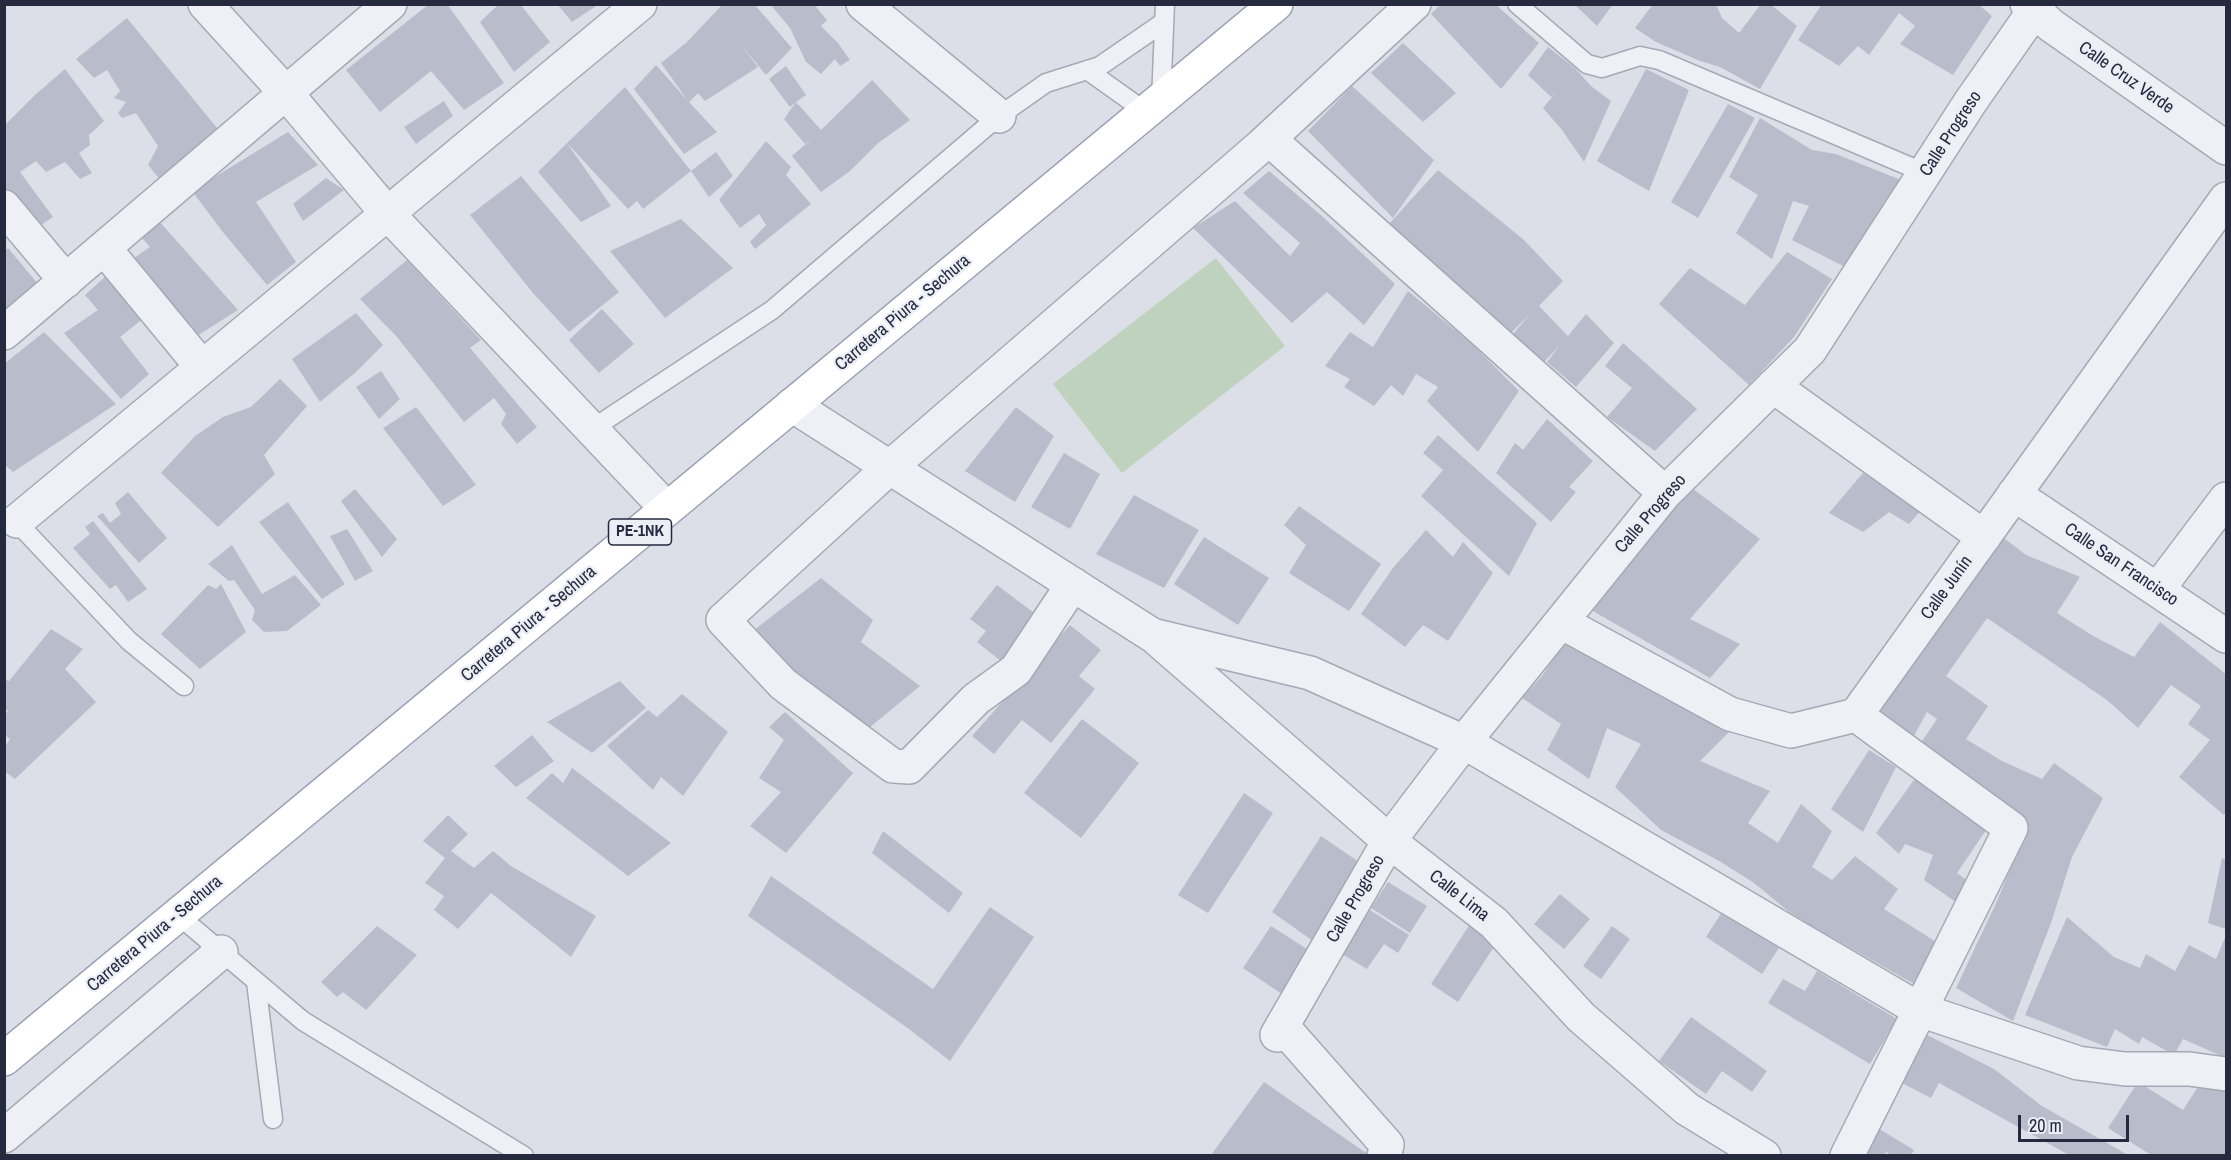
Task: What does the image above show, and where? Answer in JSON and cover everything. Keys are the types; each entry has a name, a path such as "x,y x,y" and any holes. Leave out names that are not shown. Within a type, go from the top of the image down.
{"main road":[{"name":"Carretera Piura - Sechura","path":"4,1059 1276,4"}],"street":[{"path":"205,4 286,93 387,213 667,509"},
{"path":"4,333 390,4"},
{"path":"11,516 202,368 640,4"},
{"path":"863,4 999,116"},
{"path":"1073,584 1016,670 976,699 909,767 893,766 783,684 723,620 889,468 1269,139 1414,4"},
{"name":"Calle Progreso","path":"1384,1155 1387,1145 1279,1030 1389,842 1464,742 1665,493 1810,350 2033,7"},
{"name":"Calle Cruz Verde","path":"2033,7 2226,148"},
{"path":"1269,139 1665,493"},
{"name":"Calle Junín","path":"1856,715 2226,199"},
{"path":"4,207 66,281"},
{"path":"104,248 202,368"},
{"path":"1773,386 1984,537"},
{"path":"792,405 1152,634 1310,673 1464,742 1920,1010 2078,1062 2125,1069 2189,1069 2226,1074"},
{"name":"Calle San Francisco","path":"2014,494 2226,636"},
{"path":"2158,589 2226,499"},
{"path":"1561,622 1730,714 1791,731 1856,715 2011,828 1847,1155"},
{"name":"Calle Lima","path":"1152,634 1389,842 1494,923 1581,1017 1687,1109 1764,1155"},
{"path":"4,1136 221,951"}],"lane":[{"path":"1517,4 1587,64 1602,68 1640,56 1659,60 1925,173"},
{"path":"1087,70 1154,106 1164,13"},
{"path":"592,429 772,310 999,116 1046,83 1100,66 1164,13"},
{"path":"11,516 129,641 184,686"},
{"path":"178,915 303,1022 524,1155"},
{"path":"256,982 273,1119"}],"green space":[{"path":"1216,258 1285,346 1122,473 1053,384"}],"building":[{"path":"429,4 447,4 504,83 464,110 431,71 380,112 346,70"},
{"path":"499,4 520,4 550,42 514,72 480,22"},
{"path":"557,4 599,4 572,22"},
{"path":"723,4 754,4 792,48 766,75 738,41 758,67 705,101 698,93 689,102 717,132 684,154 634,89 656,65 688,101 661,63 686,43"},
{"path":"770,4 819,4 816,7 827,20 821,26 838,43 850,60 840,66 835,59 821,74 806,62 790,28"},
{"path":"1441,4 1495,4 1539,43 1501,89 1431,14"},
{"path":"1574,4 1613,4 1597,26"},
{"path":"1653,4 1716,4 1722,18 1739,33 1761,4 1770,4 1797,26 1760,89 1720,67 1656,42 1635,28"},
{"path":"1822,4 1978,4 1992,16 1953,75 1900,44 1915,26 1899,13 1869,55 1858,46 1839,66 1798,40"},
{"path":"127,18 222,134 163,183 148,165 158,146 136,113 122,118 118,113 126,102 114,98 120,91 107,70 94,78 76,59"},
{"path":"1403,43 1456,93 1423,122 1371,73"},
{"path":"1548,47 1611,101 1584,162 1562,130 1543,108 1556,92 1551,97 1528,75"},
{"path":"786,66 806,95 790,107 769,79"},
{"path":"65,69 104,121 89,135 90,145 79,153 92,173 80,179 65,162 46,172 36,161 20,172 53,217 32,231 4,191 4,126"},
{"path":"1646,69 1689,90 1649,191 1597,161"},
{"path":"872,80 910,120 877,144 850,171 821,192 792,156 814,137 805,144 784,119 796,102 821,130"},
{"path":"1352,86 1434,160 1393,218 1308,131"},
{"path":"625,87 691,171 643,209 637,201 628,209 567,143"},
{"path":"444,101 453,116 416,144 404,127"},
{"path":"1728,104 1755,118 1698,218 1671,202"},
{"path":"1760,118 1812,150 1836,154 1901,180 1851,270 1792,240 1809,206 1793,201 1772,259 1736,233 1758,195 1729,177"},
{"path":"288,132 318,165 256,202 296,262 267,285 192,191"},
{"path":"766,141 791,167 786,175 811,204 755,249 750,242 766,225 759,214 740,228 719,200"},
{"path":"567,143 611,206 581,222 538,172"},
{"path":"716,152 733,176 709,197 691,171"},
{"path":"1438,170 1524,240 1563,281 1539,306 1568,336 1586,314 1614,343 1576,387 1547,362 1560,345 1544,362 1513,334 1531,313 1510,334 1388,225"},
{"path":"1269,171 1322,216 1395,284 1364,325 1327,292 1292,323 1193,228 1235,201 1290,256 1300,243 1243,193"},
{"path":"521,176 619,292 569,332 533,293 470,215"},
{"path":"326,178 344,190 303,221 293,204"},
{"path":"681,219 733,268 665,318 610,251"},
{"path":"159,221 238,310 197,336 131,260 150,247 141,237"},
{"path":"8,248 44,291 4,314 4,252"},
{"path":"1787,252 1832,279 1794,337 1749,385 1659,304 1690,268 1745,305"},
{"path":"407,260 481,340 470,348 537,427 517,444 501,424 506,414 494,398 464,422 397,337 360,299"},
{"path":"108,274 145,317 120,337 149,374 121,399 64,333 98,310 85,295"},
{"path":"1408,291 1472,344 1519,391 1478,452 1427,401 1438,387 1416,374 1403,396 1391,385 1374,406 1344,387 1350,379 1325,366 1350,332 1373,347"},
{"path":"602,309 634,344 599,373 569,340"},
{"path":"356,313 383,345 356,372 320,402 292,359"},
{"path":"44,332 116,404 13,472 4,464 4,364"},
{"path":"1623,343 1697,409 1655,451 1607,417 1632,388 1605,366"},
{"path":"381,371 400,399 379,419 356,387"},
{"path":"280,379 307,406 264,455 275,474 218,527 161,473 195,436 223,417 251,407"},
{"path":"416,407 476,485 443,506 383,428"},
{"path":"1016,407 1054,436 1015,502 965,471"},
{"path":"1547,419 1593,461 1569,487 1576,492 1551,522 1496,473 1515,443 1523,450"},
{"path":"1438,435 1537,523 1509,576 1421,496 1443,470 1423,453"},
{"path":"1064,453 1100,474 1070,529 1031,507"},
{"path":"1863,473 1924,507 1909,524 1889,512 1863,532 1829,513"},
{"path":"1689,486 1760,539 1690,619 1740,644 1710,678 1591,610"},
{"path":"355,489 397,539 382,557 341,501"},
{"path":"128,492 167,538 139,563 97,516 103,513 110,523 121,514 115,503"},
{"path":"1134,495 1199,530 1164,588 1096,554"},
{"path":"288,502 345,584 322,599 259,522"},
{"path":"1299,506 1381,564 1349,611 1289,573 1306,545 1284,525"},
{"path":"93,521 147,589 128,602 116,585 110,589 73,548 90,534 85,527"},
{"path":"347,529 373,571 355,581 330,536"},
{"path":"1426,530 1453,557 1463,542 1493,573 1448,641 1423,625 1405,647 1361,614 1393,568"},
{"path":"2000,535 2026,555 2080,577 2057,613 2093,636 2134,657 2160,622 2226,674 2226,812 2224,815 2179,777 2210,740 2188,724 2201,706 2171,685 2138,728 2107,700 1987,618 1946,676 1988,706 1966,739 2002,761 2042,779 2054,763 2103,798 2072,857 2051,923 2013,1021 1956,988 1998,899 2025,831 2027,820 1984,796 1916,750 1937,719 1927,712 1909,745 1869,717"},
{"path":"1204,537 1269,578 1238,625 1174,584"},
{"path":"232,545 262,594 295,575 321,605 287,631 264,632 252,620 255,610 234,580 229,581 208,564"},
{"path":"821,578 873,620 861,642 920,686 864,732 749,634"},
{"path":"221,584 246,632 200,669 161,634 208,585 216,589"},
{"path":"997,585 1038,616 1002,662 977,642 986,631 970,619"},
{"path":"1070,625 1101,650 1079,676 1095,689 1051,743 1022,720 994,754 972,736"},
{"path":"51,629 83,649 65,669 96,702 15,779 4,771 4,748 10,739 4,734 4,716 8,711 4,708 4,679 9,681"},
{"path":"1569,636 1730,731 1700,761 1770,791 1748,823 1778,843 1801,804 1832,831 1812,867 1832,880 1855,856 1898,889 1884,909 1941,945 1921,988 1810,925 1788,911 1754,883 1721,862 1661,830 1615,787 1641,744 1607,728 1589,779 1547,750 1561,724 1522,698 1542,676"},
{"path":"620,681 646,708 592,753 547,722"},
{"path":"682,694 728,732 683,796 661,777 653,790 607,746 648,710 657,717"},
{"path":"785,712 853,773 786,853 750,826 781,792 759,778 784,740 769,727"},
{"path":"1082,719 1139,763 1081,838 1024,793"},
{"path":"532,735 554,761 516,787 494,766"},
{"path":"1869,750 1896,767 1863,832 1831,809"},
{"path":"572,768 671,843 628,876 526,798 552,773 563,783"},
{"path":"1916,777 1986,830 1957,873 1976,887 1963,907 1924,880 1933,855 1905,844 1899,854 1876,833"},
{"path":"1244,793 1273,813 1208,913 1178,895"},
{"path":"448,815 468,834 451,851 474,868 493,851 511,866 596,916 571,957 491,893 458,929 434,910 444,896 425,883 445,858 423,841"},
{"path":"883,831 963,893 949,913 872,853"},
{"path":"1321,836 1359,862 1313,941 1272,912"},
{"path":"2222,858 2226,860 2226,929 2208,923"},
{"path":"771,876 933,989 990,907 1034,937 950,1061 909,1029 748,916"},
{"path":"1388,882 1427,906 1410,933 1371,908"},
{"path":"1560,894 1590,919 1564,949 1534,924"},
{"path":"1370,910 1409,935 1398,953 1384,944 1367,969 1342,954"},
{"path":"1722,912 1779,948 1762,974 1706,937"},
{"path":"2067,917 2114,957 2140,968 2146,954 2175,971 2189,945 2216,959 2226,935 2226,1058 2183,1039 2174,1055 2142,1037 2139,1044 2115,1029 2107,1047 2025,1015"},
{"path":"1472,921 1499,939 1458,1002 1431,984"},
{"path":"377,926 417,955 366,1010 343,992 337,997 321,982"},
{"path":"1271,926 1310,951 1282,994 1243,968"},
{"path":"1612,926 1630,939 1601,979 1583,966"},
{"path":"1817,971 1897,1019 1870,1064 1768,1003 1783,979 1805,991"},
{"path":"1691,1017 1767,1071 1752,1092 1722,1071 1706,1094 1659,1061"},
{"path":"1925,1034 1994,1069 2042,1106 2128,1155 2069,1155 1939,1083 1931,1098 1900,1082"},
{"path":"2203,1079 2226,1093 2226,1155 2151,1155 2108,1128 2138,1082 2183,1110"},
{"path":"1264,1082 1369,1155 1211,1155"},
{"path":"1871,1124 1914,1150 1911,1155 1891,1155 1886,1152 1884,1155 1861,1155"}]}
